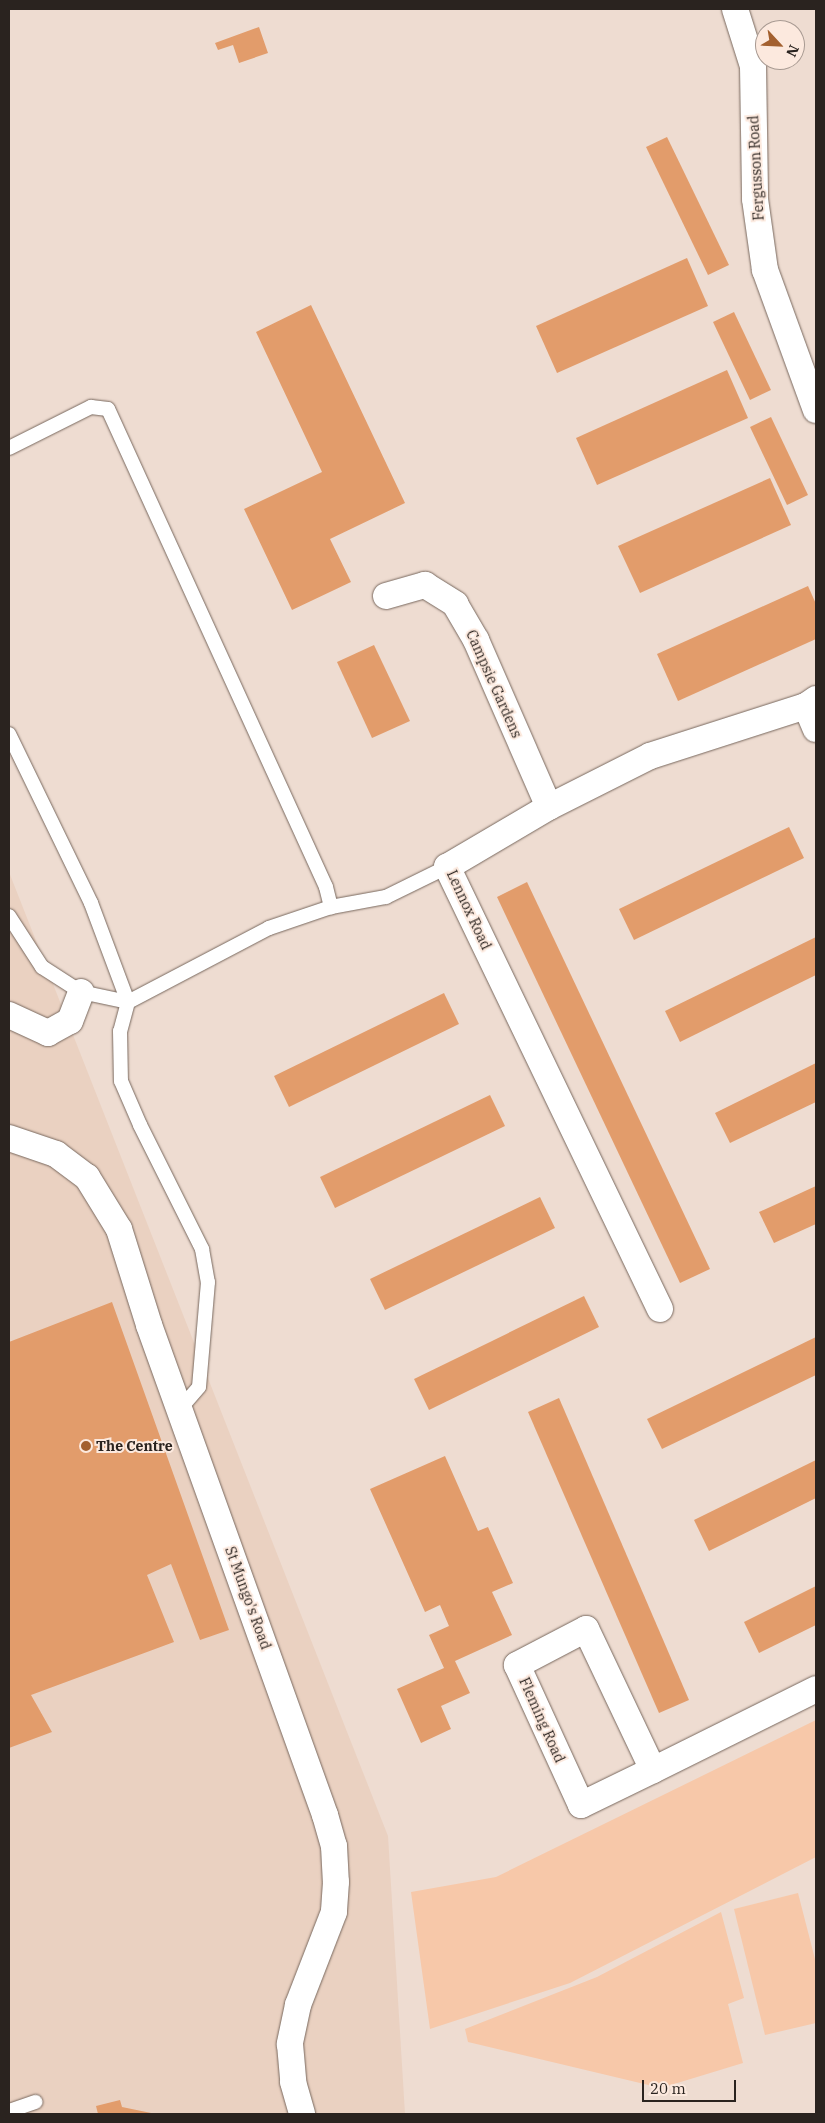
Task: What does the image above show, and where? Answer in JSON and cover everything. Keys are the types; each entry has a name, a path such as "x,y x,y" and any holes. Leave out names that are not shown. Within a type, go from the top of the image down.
{"street":[{"name":"Fergusson Road","path":"735,9 753,66 755,199 765,270 816,410"},
{"name":"Campsie Gardens","path":"386,596 425,585 455,604 476,640 549,807"},
{"name":"Lennox Road","path":"660,1309 447,867 549,807 650,756 811,703 816,729"},
{"path":"9,1014 48,1033 70,1021 81,992"},
{"name":"St Mungo's Road","path":"9,1138 56,1154 87,1177 119,1229 149,1325 334,1846 336,1882 334,1912 298,2005 290,2044 293,2082 302,2114"},
{"name":"Fleming Road","path":"653,1770 586,1629 517,1665 581,1805 653,1770 816,1689"}],"lane":[{"path":"9,448 91,407 108,409 322,878 331,907"},
{"path":"9,734 91,903 128,1002 120,1031 121,1081 140,1126 202,1249 208,1282 198,1387 180,1409"},
{"path":"9,916 42,967 81,992 128,1002 269,928 331,907 386,898 447,867"},
{"path":"9,2111 35,2102"}],"shaded area":[{"path":"9,872 388,1836 405,2114 9,2114"},
{"path":"816,1720 816,1857 570,1983 430,2029 411,1892 496,1877"},
{"path":"798,1893 816,1963 816,2023 765,2035 734,1909"},
{"path":"721,1912 744,1998 728,2004 743,2063 661,2088 468,2042 465,2029 597,1977"}],"building":[{"path":"259,27 268,53 239,63 233,45 218,50 215,43"},
{"path":"667,137 729,265 708,275 646,147"},
{"path":"687,258 708,306 557,373 536,326"},
{"path":"311,305 405,503 330,539 351,582 292,610 244,509 322,472 256,332"},
{"path":"734,312 771,390 750,400 713,322"},
{"path":"727,370 748,418 597,485 576,438"},
{"path":"771,417 808,495 787,505 750,427"},
{"path":"770,478 791,525 640,593 618,546"},
{"path":"808,586 816,604 816,639 678,701 657,654"},
{"path":"374,645 410,721 372,738 337,662"},
{"path":"789,827 804,858 634,940 619,909"},
{"path":"527,882 710,1269 680,1283 497,897"},
{"path":"816,937 816,975 680,1042 665,1011"},
{"path":"444,993 459,1024 289,1107 274,1076"},
{"path":"816,1063 816,1102 730,1143 715,1113"},
{"path":"490,1095 505,1126 335,1208 320,1177"},
{"path":"816,1186 816,1224 774,1243 759,1212"},
{"path":"540,1197 555,1228 385,1310 370,1279"},
{"path":"584,1296 599,1327 429,1410 414,1379"},
{"name":"The Centre","path":"112,1302 229,1630 200,1640 171,1564 147,1575 174,1642 31,1695 52,1732 9,1748 9,1342"},
{"path":"816,1337 816,1375 662,1449 647,1419"},
{"path":"559,1398 689,1700 659,1713 528,1412"},
{"path":"445,1456 478,1531 488,1527 513,1583 492,1592 512,1635 455,1661 470,1693 441,1706 451,1729 421,1743 397,1689 444,1668 429,1635 449,1626 440,1605 425,1612 370,1489"},
{"path":"816,1460 816,1498 709,1551 694,1520"},
{"path":"816,1586 816,1625 759,1653 744,1622"},
{"path":"120,2100 122,2107 156,2114 98,2114 96,2106"}],"place":[{"name":"The Centre","path":"86,1446"}]}
